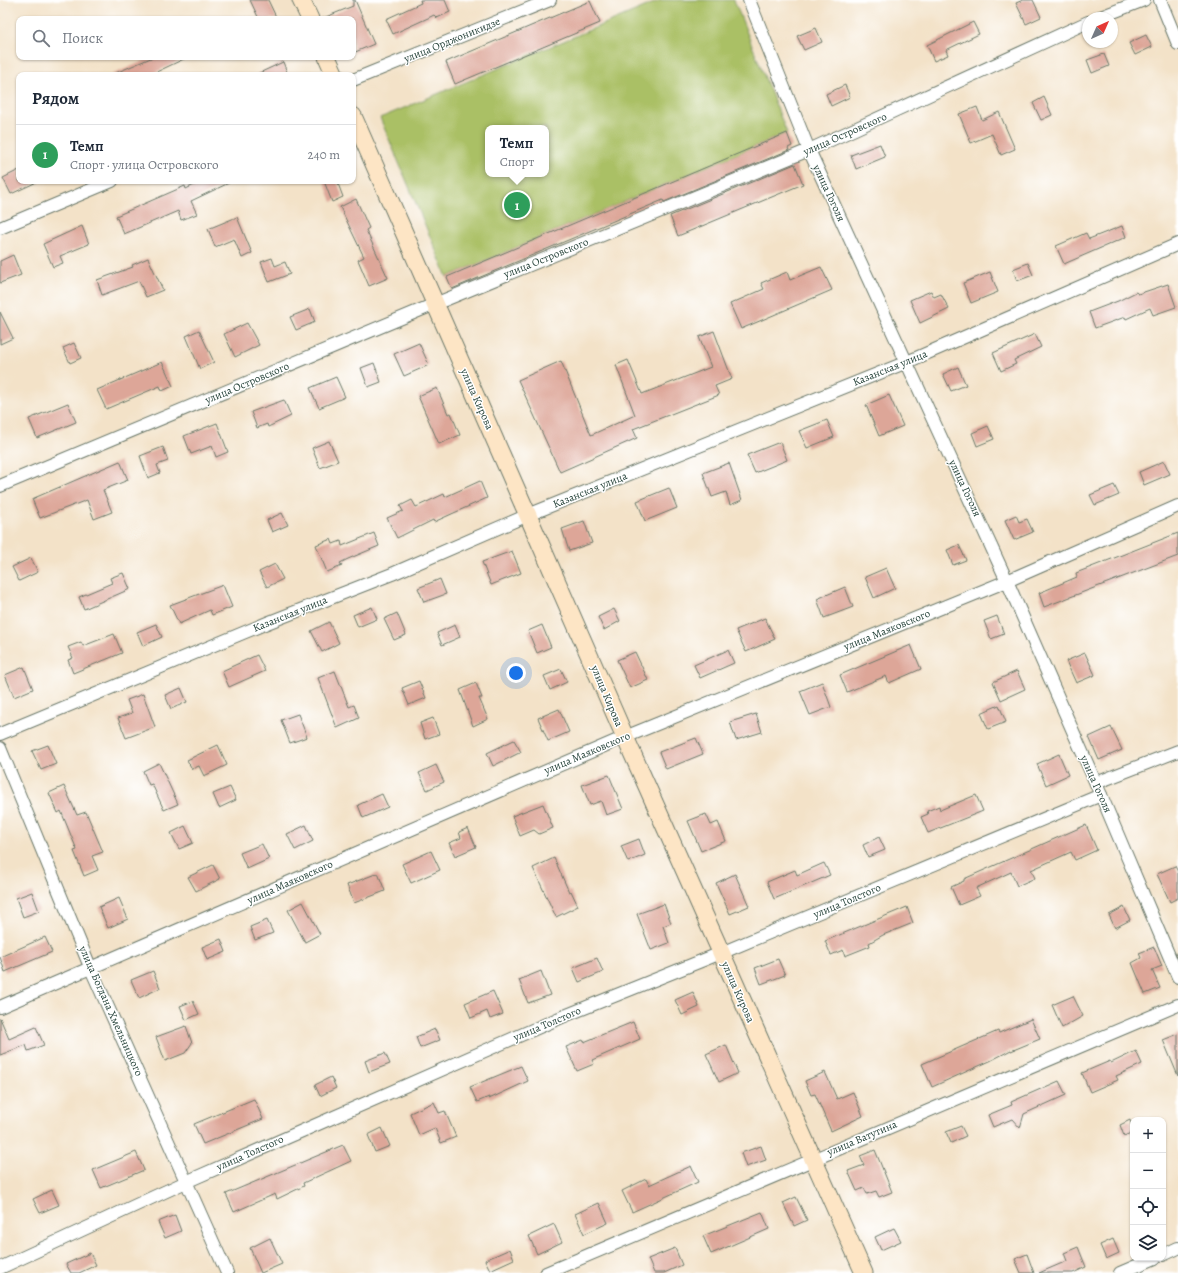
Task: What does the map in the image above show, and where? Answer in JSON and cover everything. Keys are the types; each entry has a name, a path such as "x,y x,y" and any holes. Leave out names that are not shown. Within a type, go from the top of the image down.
{"street":[{"path":"301,0 309,16"},
{"name":"улица Орджоникидзе","path":"356,79 550,0"},
{"name":"улица Гоголя","path":"749,0 809,150 1007,581 1096,783 1178,977"},
{"path":"1113,12 1144,0"},
{"path":"1160,0 1178,44"},
{"name":"улица Островского","path":"0,486 435,304 809,150 1082,25"},
{"path":"328,60 334,72"},
{"name":"улица Кирова","path":"356,123 625,737 864,1273"},
{"path":"0,228 105,184"},
{"name":"Казанская улица","path":"0,734 267,623 392,574 528,515 907,362 1178,244"},
{"name":"улица Маяковского","path":"0,1008 625,737 1007,581 1178,506"},
{"name":"улица Богдана Хмельницкого","path":"0,748 91,969 188,1181 227,1273"},
{"path":"1096,783 1178,751"},
{"name":"улица Толстого","path":"0,1268 188,1181 562,1016 721,953 1101,795"},
{"name":"улица Ватутина","path":"546,1273 1178,1005"},
{"path":"1166,1254 1178,1248"},
{"path":"1120,1273 1148,1261"}],"green space":[{"path":"661,0 734,0 787,133 447,277 380,118"}],"building":[{"path":"250,0 268,0 276,16 258,16"},
{"path":"353,0 355,0 374,44 356,52 356,16 328,16 353,6"},
{"path":"420,0 445,0 450,12 437,18 434,15 393,34 386,19 421,3"},
{"path":"1023,0 1033,0 1041,17 1026,24 1016,3"},
{"path":"590,1 600,23 455,84 446,62"},
{"path":"973,22 979,34 946,50 948,55 934,61 927,45"},
{"path":"816,28 822,42 804,50 797,36"},
{"path":"1146,35 1152,47 1135,55 1129,43"},
{"path":"1104,54 1109,66 1092,73 1087,60"},
{"path":"146,60 182,60 156,72 118,72"},
{"path":"283,62 287,72 261,72"},
{"path":"845,85 850,97 831,106 826,94"},
{"path":"1044,97 1052,115 1041,120 1033,103"},
{"path":"977,107 982,120 999,112 1015,149 1001,155 992,134 971,143 959,114"},
{"path":"787,133 792,146 788,148 789,150 664,202 663,200 452,289 447,277"},
{"path":"880,144 885,157 856,169 851,155"},
{"path":"795,164 803,184 678,236 670,216"},
{"path":"16,172 16,184 33,184 11,194 3,178"},
{"path":"196,184 227,184 191,201 197,214 181,220 178,211 124,234 116,216 185,186 186,189"},
{"path":"325,184 338,184 343,197 332,202"},
{"path":"356,199 369,228 366,230 388,278 369,286 358,260 364,257 340,207"},
{"path":"237,217 252,253 242,258 234,239 215,247 208,229"},
{"path":"82,226 89,244 60,256 63,263 53,267 43,244"},
{"path":"1122,226 1126,237 1064,264 1056,246 1086,233 1089,239"},
{"path":"13,255 21,275 0,283 0,261"},
{"path":"148,258 163,290 146,297 139,281 102,295 97,280 133,267 132,265"},
{"path":"272,258 275,266 285,262 290,274 269,282 261,262"},
{"path":"1028,263 1033,275 1017,281 1013,269"},
{"path":"821,267 832,290 741,329 730,304 764,289 761,283 787,272 790,280"},
{"path":"990,272 998,292 971,303 963,283"},
{"path":"1168,284 1176,307 1153,315 1150,308 1126,319 1125,317 1095,328 1089,312 1118,301 1136,292 1138,294"},
{"path":"931,291 934,297 941,294 949,309 920,323 910,300"},
{"path":"310,309 315,322 296,330 290,317"},
{"path":"0,312 13,338 0,344"},
{"path":"247,323 259,345 235,357 224,334"},
{"path":"199,330 214,362 200,369 186,336"},
{"path":"714,331 732,379 715,386 719,395 633,429 637,438 560,472 518,380 561,361 591,435 635,415 616,365 628,360 642,394 711,367 699,337"},
{"path":"1035,334 1041,347 1014,360 1016,364 1001,371 993,353"},
{"path":"74,343 81,358 70,363 63,348"},
{"path":"419,343 429,365 404,376 394,354"},
{"path":"162,362 173,386 162,391 160,386 106,409 97,390"},
{"path":"374,363 381,382 368,387 361,368"},
{"path":"958,367 966,385 951,391 943,374"},
{"path":"336,377 345,397 319,408 310,388"},
{"path":"437,388 448,414 451,413 460,435 439,444 418,396"},
{"path":"889,395 903,426 879,436 866,405"},
{"path":"284,400 291,416 268,427 267,424 257,428 251,412"},
{"path":"68,403 76,422 37,438 29,419"},
{"path":"827,420 834,437 807,448 799,431"},
{"path":"217,423 228,452 216,457 212,446 191,454 184,436"},
{"path":"988,426 994,439 977,446 972,433"},
{"path":"329,441 338,461 320,468 312,448"},
{"path":"780,442 787,460 755,473 747,455"},
{"path":"163,447 168,461 157,465 160,473 148,478 140,456"},
{"path":"120,461 128,480 103,490 112,512 94,519 87,500 40,518 32,499"},
{"path":"1164,461 1170,474 1144,485 1139,472"},
{"path":"729,463 742,500 730,505 726,492 712,497 703,473"},
{"path":"480,481 487,498 434,522 433,520 397,538 387,518 403,511 400,506 412,500 416,507 444,494 445,497"},
{"path":"1114,485 1119,495 1095,505 1090,495"},
{"path":"669,488 677,508 645,521 637,501"},
{"path":"282,513 288,525 272,532 267,520"},
{"path":"1016,515 1019,522 1027,519 1033,532 1014,540 1005,520"},
{"path":"584,521 592,543 569,551 562,529"},
{"path":"374,533 379,546 340,563 342,566 327,572 316,545 331,539 333,544 341,541 342,546"},
{"path":"1178,533 1178,556 1044,607 1039,593 1077,577 1076,573"},
{"path":"959,545 966,560 953,565 947,550"},
{"path":"512,551 521,573 491,585 482,562"},
{"path":"31,558 38,572 19,581 12,567"},
{"path":"275,564 283,579 267,587 259,572"},
{"path":"886,568 895,588 874,598 865,577"},
{"path":"123,573 130,589 84,609 79,597 112,583 110,578"},
{"path":"440,579 446,594 424,602 418,588"},
{"path":"223,585 232,607 212,615 210,610 179,624 170,605"},
{"path":"845,587 853,607 824,618 817,599"},
{"path":"372,607 377,619 358,627 353,615"},
{"path":"614,609 620,621 604,630 598,617"},
{"path":"397,613 406,635 394,640 384,619"},
{"path":"997,616 1004,634 991,639 984,621"},
{"path":"765,618 775,639 746,652 736,630"},
{"path":"329,622 339,643 322,652 311,631"},
{"path":"156,624 162,637 143,646 137,632"},
{"path":"455,625 460,637 442,645 437,633"},
{"path":"542,625 551,647 537,653 528,631"},
{"path":"114,634 122,653 73,673 68,660 73,658 68,647 81,642 83,646"},
{"path":"911,645 921,669 889,683 886,676 847,692 840,675"},
{"path":"728,650 734,663 700,678 694,665"},
{"path":"635,652 648,680 630,688 617,660"},
{"path":"1085,653 1095,675 1076,683 1066,661"},
{"path":"257,655 265,671 229,687 222,671"},
{"path":"24,667 33,689 14,697 5,675"},
{"path":"561,669 567,682 550,690 544,676"},
{"path":"335,671 349,707 354,705 359,718 337,728 318,678"},
{"path":"1017,671 1025,689 1001,700 993,682"},
{"path":"419,681 426,698 409,705 402,688"},
{"path":"822,682 831,707 810,715 800,691"},
{"path":"476,683 482,698 479,698 488,719 473,726 460,690"},
{"path":"181,688 187,702 171,709 165,695"},
{"path":"143,694 155,727 126,738 118,718 132,713 127,700"},
{"path":"999,705 1006,722 988,729 981,713"},
{"path":"559,709 569,732 548,741 538,718"},
{"path":"298,714 307,737 290,743 281,720"},
{"path":"756,714 762,732 736,740 730,722"},
{"path":"433,718 439,734 425,739 420,723"},
{"path":"1111,727 1122,750 1099,760 1089,737"},
{"path":"696,738 703,754 666,769 659,752"},
{"path":"514,740 521,752 493,766 487,753"},
{"path":"48,745 56,764 41,770 32,751"},
{"path":"218,745 227,765 204,776 199,766 192,769 187,760"},
{"path":"1059,754 1068,775 1046,785 1037,764"},
{"path":"159,763 178,804 164,810 152,784 149,785 143,771"},
{"path":"436,765 444,782 427,790 419,773"},
{"path":"609,775 623,809 606,815 601,801 590,805 582,785"},
{"path":"64,786 77,815 86,812 103,852 92,856 98,870 84,876 74,851 77,850 61,811 58,813 49,793"},
{"path":"230,787 236,800 219,808 213,794"},
{"path":"382,794 388,807 363,818 358,805"},
{"path":"976,795 983,811 928,833 921,817 928,814 927,811 939,806 940,810"},
{"path":"543,804 553,828 539,834 534,830 520,836 512,816"},
{"path":"706,814 711,825 718,822 726,841 701,851 688,821"},
{"path":"306,825 313,841 295,850 287,834"},
{"path":"1086,825 1097,850 1075,860 1071,852 1031,870 1035,878 1017,886 1011,872 976,888 980,896 959,905 951,887 964,881 964,879"},
{"path":"185,826 193,843 179,849 171,833"},
{"path":"468,828 476,847 455,856 449,843 461,838 459,832"},
{"path":"879,837 885,850 868,857 863,845"},
{"path":"639,839 645,855 628,862 621,846"},
{"path":"262,844 269,859 247,869 240,853"},
{"path":"431,851 440,870 411,883 402,864"},
{"path":"554,858 569,892 571,891 578,906 556,917 533,868"},
{"path":"824,863 830,875 774,899 767,882 795,870 797,875"},
{"path":"213,865 220,879 196,891 188,877"},
{"path":"1175,866 1178,872 1178,898 1170,902 1157,874"},
{"path":"378,873 385,891 354,903 347,885"},
{"path":"735,874 749,906 730,914 716,883"},
{"path":"32,892 39,911 23,917 16,898"},
{"path":"119,898 128,919 108,928 99,907"},
{"path":"303,902 320,934 305,942 288,910"},
{"path":"664,904 671,923 663,926 669,943 651,950 637,914"},
{"path":"907,907 913,923 883,935 869,943 870,946 845,956 843,950 831,955 825,941"},
{"path":"1124,907 1130,920 1115,928 1109,915"},
{"path":"267,920 273,933 255,940 250,927"},
{"path":"45,937 52,952 5,972 0,957"},
{"path":"221,939 226,952 207,960 202,947"},
{"path":"1154,947 1162,966 1152,970 1160,988 1145,994 1132,963 1141,958 1139,953"},
{"path":"597,958 603,972 579,982 573,968"},
{"path":"778,959 785,975 761,984 755,968"},
{"path":"153,971 160,988 139,998 131,980"},
{"path":"541,971 550,995 528,1003 519,980"},
{"path":"493,991 503,1014 490,1019 487,1011 471,1018 465,1003"},
{"path":"693,992 699,1007 682,1015 675,1000"},
{"path":"1073,996 1083,1016 1062,1028 1052,1005"},
{"path":"193,1001 199,1014 186,1020 180,1006"},
{"path":"0,1018 9,1039 36,1027 44,1045 28,1051 26,1045 0,1055"},
{"path":"1031,1019 1040,1039 1011,1050 932,1087 922,1064 998,1031 999,1033"},
{"path":"633,1022 640,1039 592,1060 594,1064 577,1071 566,1047 583,1040 584,1042"},
{"path":"186,1026 192,1043 185,1053 165,1061 156,1037"},
{"path":"435,1029 440,1040 420,1048 416,1037"},
{"path":"1178,1034 1178,1076 1163,1040"},
{"path":"726,1045 738,1073 719,1082 706,1054"},
{"path":"1136,1051 1142,1064 1116,1076 1118,1080 1090,1092 1082,1073 1110,1061 1111,1063"},
{"path":"385,1053 390,1064 369,1072 365,1061"},
{"path":"521,1066 528,1081 489,1099 489,1097 477,1102 470,1087"},
{"path":"825,1072 837,1099 853,1092 863,1116 831,1131 815,1094 811,1095 805,1081"},
{"path":"331,1077 336,1088 320,1096 315,1085"},
{"path":"1059,1081 1066,1095 1024,1114 1020,1128 1012,1119 993,1127 988,1115 1012,1105 1011,1102"},
{"path":"254,1099 263,1119 203,1144 194,1124"},
{"path":"434,1102 439,1113 445,1111 456,1137 441,1143 435,1128 419,1135 410,1113"},
{"path":"1130,1120 1130,1133 1124,1136 1120,1125"},
{"path":"961,1126 966,1136 951,1143 946,1132"},
{"path":"382,1128 390,1146 375,1152 368,1135"},
{"path":"343,1145 351,1161 303,1183 304,1186 277,1199 275,1194 234,1212 226,1194"},
{"path":"761,1146 766,1160 746,1167 741,1153"},
{"path":"875,1150 892,1192 879,1197 876,1191 867,1194 864,1188 857,1191 848,1171 864,1165 860,1156"},
{"path":"136,1152 144,1170 101,1188 93,1170"},
{"path":"691,1166 698,1182 632,1212 622,1191 646,1179 649,1185"},
{"path":"52,1190 59,1205 40,1213 33,1199"},
{"path":"796,1197 807,1220 794,1226 783,1203"},
{"path":"599,1203 608,1223 584,1234 575,1214"},
{"path":"762,1212 769,1229 711,1254 703,1236"},
{"path":"175,1215 181,1231 165,1238 158,1222"},
{"path":"554,1224 562,1242 537,1254 529,1236"},
{"path":"894,1228 901,1241 881,1250 875,1237"},
{"path":"270,1238 282,1264 261,1273 250,1248"},
{"path":"1113,1239 1119,1253 1106,1259 1100,1245"},
{"path":"1078,1247 1086,1267 1073,1273 1039,1273 1067,1261 1064,1253"},
{"path":"675,1248 682,1265 664,1273 654,1273 648,1259"},
{"path":"510,1249 514,1259 490,1270 485,1260"},
{"path":"90,1253 96,1265 79,1273 71,1273 66,1264"},
{"path":"1027,1254 1034,1273 1021,1273 1015,1259"}],"place":[{"name":"Темп","path":"517,205"}]}
